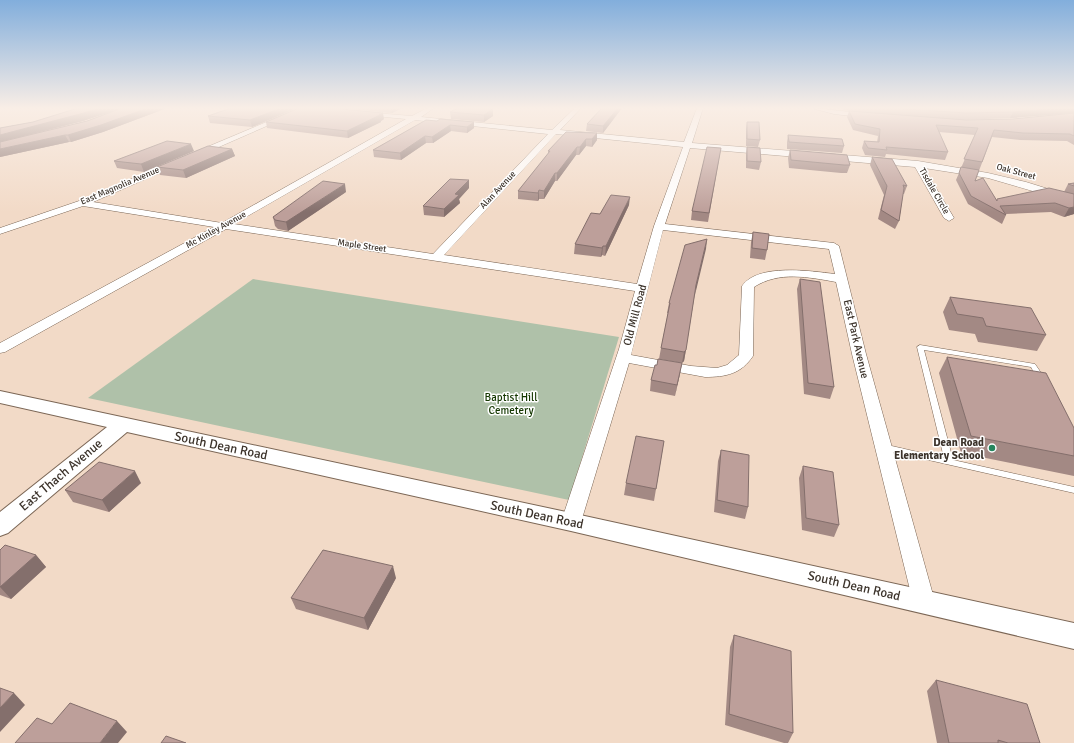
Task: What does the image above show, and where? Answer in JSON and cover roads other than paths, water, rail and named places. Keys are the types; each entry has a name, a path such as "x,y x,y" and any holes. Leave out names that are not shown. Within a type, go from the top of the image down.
{"street":[{"name":"East Magnolia Avenue","path":"0,231 82,203 226,143"},
{"name":"Mc Kinley Avenue","path":"0,349 224,226 371,143"},
{"name":"Alan Avenue","path":"436,257 544,143"},
{"name":"Oak Street","path":"655,143 918,164 986,174 1038,188 1074,200"},
{"name":"Old Mill Road","path":"570,522 623,358 659,226 687,143"},
{"name":"Tisdale Circle","path":"918,164 949,218"},
{"name":"Maple Street","path":"82,203 224,226 642,288"},
{"name":"East Park Avenue","path":"659,226 834,246 858,354 924,602"},
{"path":"623,358 707,372 728,371 742,362 746,356 748,286 762,278 795,273 842,278"},
{"name":"South Dean Road","path":"0,397 122,425 570,522 1074,636"},
{"name":"East Thach Avenue","path":"0,526 122,425"}],"lane":[{"path":"949,461 920,347 1033,365 1044,384"},
{"path":"883,447 1074,490"}],"place":[{"name":"Dean Road Elementary School","path":"992,448"}],"park label":[{"name":"Baptist Hill Cemetery","path":"511,403"}]}
